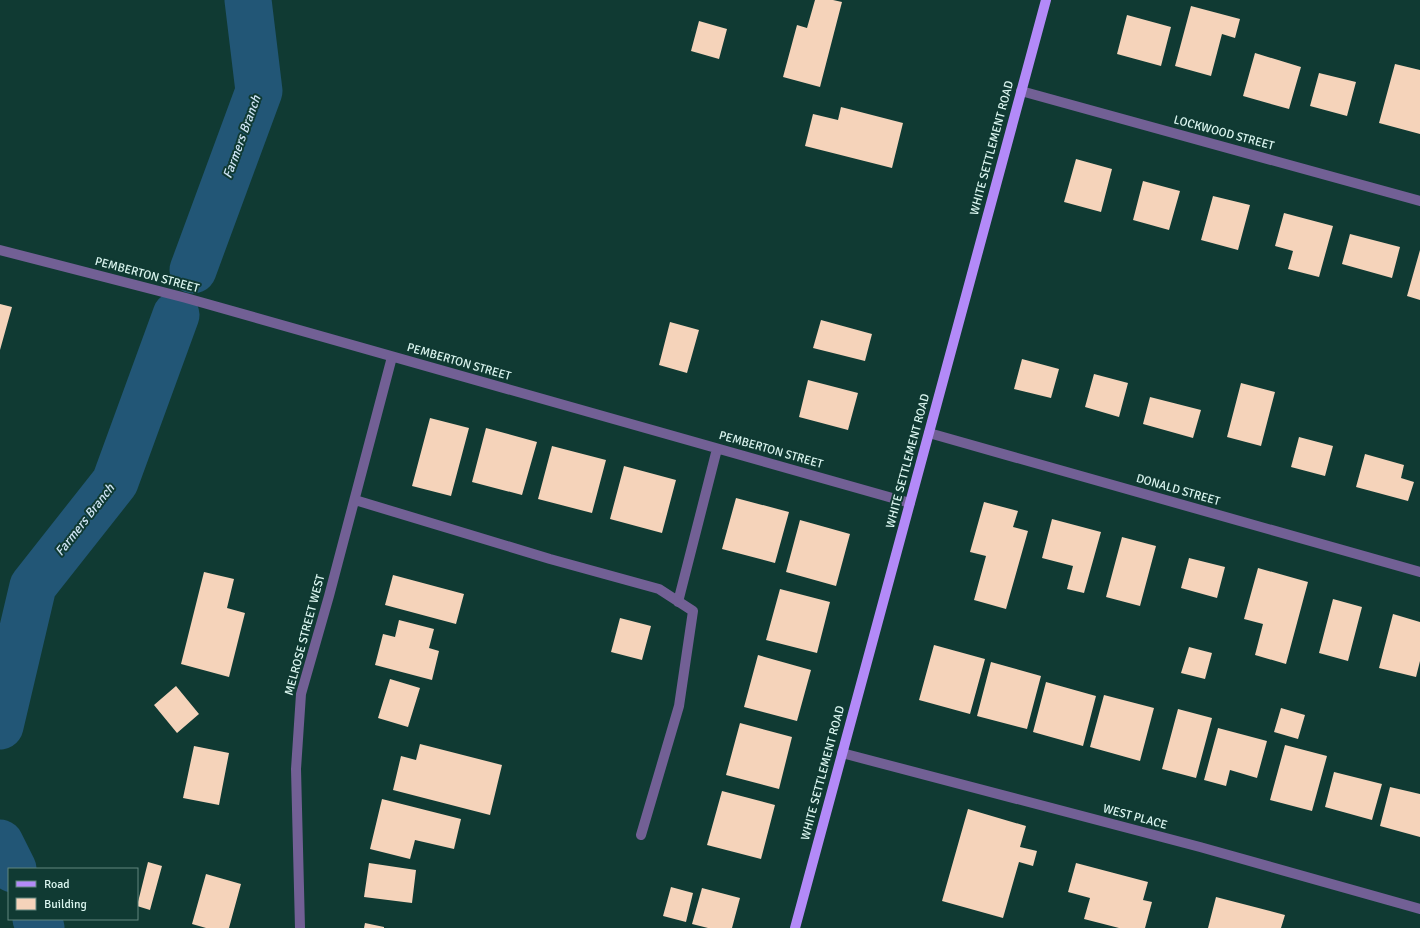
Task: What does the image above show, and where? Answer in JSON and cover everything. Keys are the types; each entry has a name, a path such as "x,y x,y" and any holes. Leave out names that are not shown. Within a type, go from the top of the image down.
{"main road":[{"name":"WHITE SETTLEMENT ROAD","path":"795,928 1046,0"}],"street":[{"name":"LOCKWOOD STREET","path":"1021,91 1420,201"},
{"name":"PEMBERTON STREET","path":"0,250 194,301 910,503"},
{"name":"MELROSE STREET WEST","path":"300,928 296,769 300,694 330,596 392,357"},
{"name":"DONALD STREET","path":"928,433 1420,572"},
{"path":"678,602 717,449"},
{"path":"355,500 550,559 659,589 693,611 679,706 641,835"},
{"name":"WEST PLACE","path":"842,753 1200,847 1420,909"}],"building":[{"path":"815,0 833,0 842,2 820,87 783,77 797,25 807,28"},
{"path":"1191,6 1240,19 1235,38 1222,34 1211,76 1175,66"},
{"path":"1127,15 1171,27 1161,66 1117,54"},
{"path":"699,21 727,29 719,59 691,51"},
{"path":"1255,53 1301,67 1289,109 1243,96"},
{"path":"1395,64 1420,70 1420,134 1379,123"},
{"path":"1319,73 1356,82 1347,116 1310,106"},
{"path":"841,107 903,123 892,168 805,146 813,114 838,120"},
{"path":"1076,159 1112,169 1101,212 1064,202"},
{"path":"1143,181 1180,191 1169,230 1133,220"},
{"path":"1213,196 1250,205 1238,250 1201,240"},
{"path":"1284,213 1333,226 1319,277 1288,269 1293,251 1275,246"},
{"path":"1350,234 1400,247 1392,278 1342,264"},
{"path":"1420,250 1420,300 1407,296"},
{"path":"0,304 12,307 0,350"},
{"path":"821,320 872,334 865,361 813,348"},
{"path":"670,322 699,330 687,373 659,365"},
{"path":"1022,359 1059,369 1051,398 1014,389"},
{"path":"1094,374 1128,383 1119,417 1085,407"},
{"path":"808,380 858,393 848,430 799,417"},
{"path":"1241,383 1275,392 1261,446 1227,437"},
{"path":"1150,397 1201,410 1193,438 1143,424"},
{"path":"430,418 469,428 451,496 412,486"},
{"path":"486,428 537,442 522,495 472,482"},
{"path":"1299,437 1333,446 1325,476 1291,467"},
{"path":"552,446 606,460 592,513 538,499"},
{"path":"1365,454 1404,465 1401,478 1414,482 1408,501 1356,487"},
{"path":"624,466 676,480 662,533 610,519"},
{"path":"736,498 789,512 775,563 722,549"},
{"path":"984,502 1018,511 1013,527 1028,531 1006,609 974,600 986,556 970,552"},
{"path":"1052,519 1101,532 1084,593 1067,589 1073,566 1042,558"},
{"path":"800,520 850,534 836,586 786,572"},
{"path":"1122,537 1156,546 1140,606 1106,597"},
{"path":"1189,558 1225,567 1217,598 1181,588"},
{"path":"1258,568 1308,582 1286,664 1255,655 1263,624 1244,619"},
{"path":"204,572 234,579 227,608 245,613 229,677 181,664"},
{"path":"393,575 464,594 456,624 385,605"},
{"path":"780,589 830,602 817,653 766,640"},
{"path":"1333,599 1362,607 1348,661 1319,653"},
{"path":"1393,614 1420,622 1420,661 1416,677 1379,668"},
{"path":"620,618 651,626 642,660 611,652"},
{"path":"399,620 434,629 429,648 439,651 432,680 375,665 383,634 395,637"},
{"path":"934,645 985,659 970,714 919,700"},
{"path":"1189,647 1212,653 1205,679 1181,673"},
{"path":"758,655 811,670 797,721 744,707"},
{"path":"991,662 1041,676 1027,729 977,716"},
{"path":"390,679 420,688 408,727 378,718"},
{"path":"1046,682 1096,696 1083,746 1033,732"},
{"path":"176,686 199,714 177,733 154,705"},
{"path":"1104,695 1154,708 1140,761 1090,747"},
{"path":"1281,708 1305,715 1298,739 1274,732"},
{"path":"1178,709 1212,718 1196,778 1162,769"},
{"path":"740,723 792,737 779,789 726,775"},
{"path":"1218,728 1267,741 1257,778 1230,770 1226,786 1204,780"},
{"path":"420,744 502,765 490,815 393,790 401,756 416,760"},
{"path":"1285,745 1327,756 1312,811 1270,800"},
{"path":"194,746 229,753 219,805 183,798"},
{"path":"1334,772 1382,784 1372,820 1325,807"},
{"path":"1390,787 1420,794 1420,837 1380,826"},
{"path":"722,791 775,805 761,859 707,845"},
{"path":"382,799 461,819 454,849 415,840 410,859 370,849"},
{"path":"968,809 1026,826 1020,847 1037,851 1033,866 1019,862 1003,918 942,901"},
{"path":"148,862 162,866 150,910 138,906"},
{"path":"369,863 416,870 412,903 364,897"},
{"path":"1076,863 1148,882 1143,900 1152,902 1145,928 1119,928 1084,919 1090,898 1068,892"},
{"path":"206,874 241,884 229,928 206,928 192,924"},
{"path":"671,887 693,893 686,922 663,916"},
{"path":"702,888 740,898 732,928 708,928 692,924"},
{"path":"1216,897 1285,915 1281,928 1208,928"},
{"path":"365,923 384,927 384,928 364,928"}],"waterway":[{"name":"Farmers Branch","path":"193,270 259,91 248,0"},
{"name":"Farmers Branch","path":"0,726 33,586 115,482 176,315"},
{"name":"Farmers Branch","path":"0,843 12,868"},
{"name":"Farmers Branch","path":"37,920 41,928"}]}
